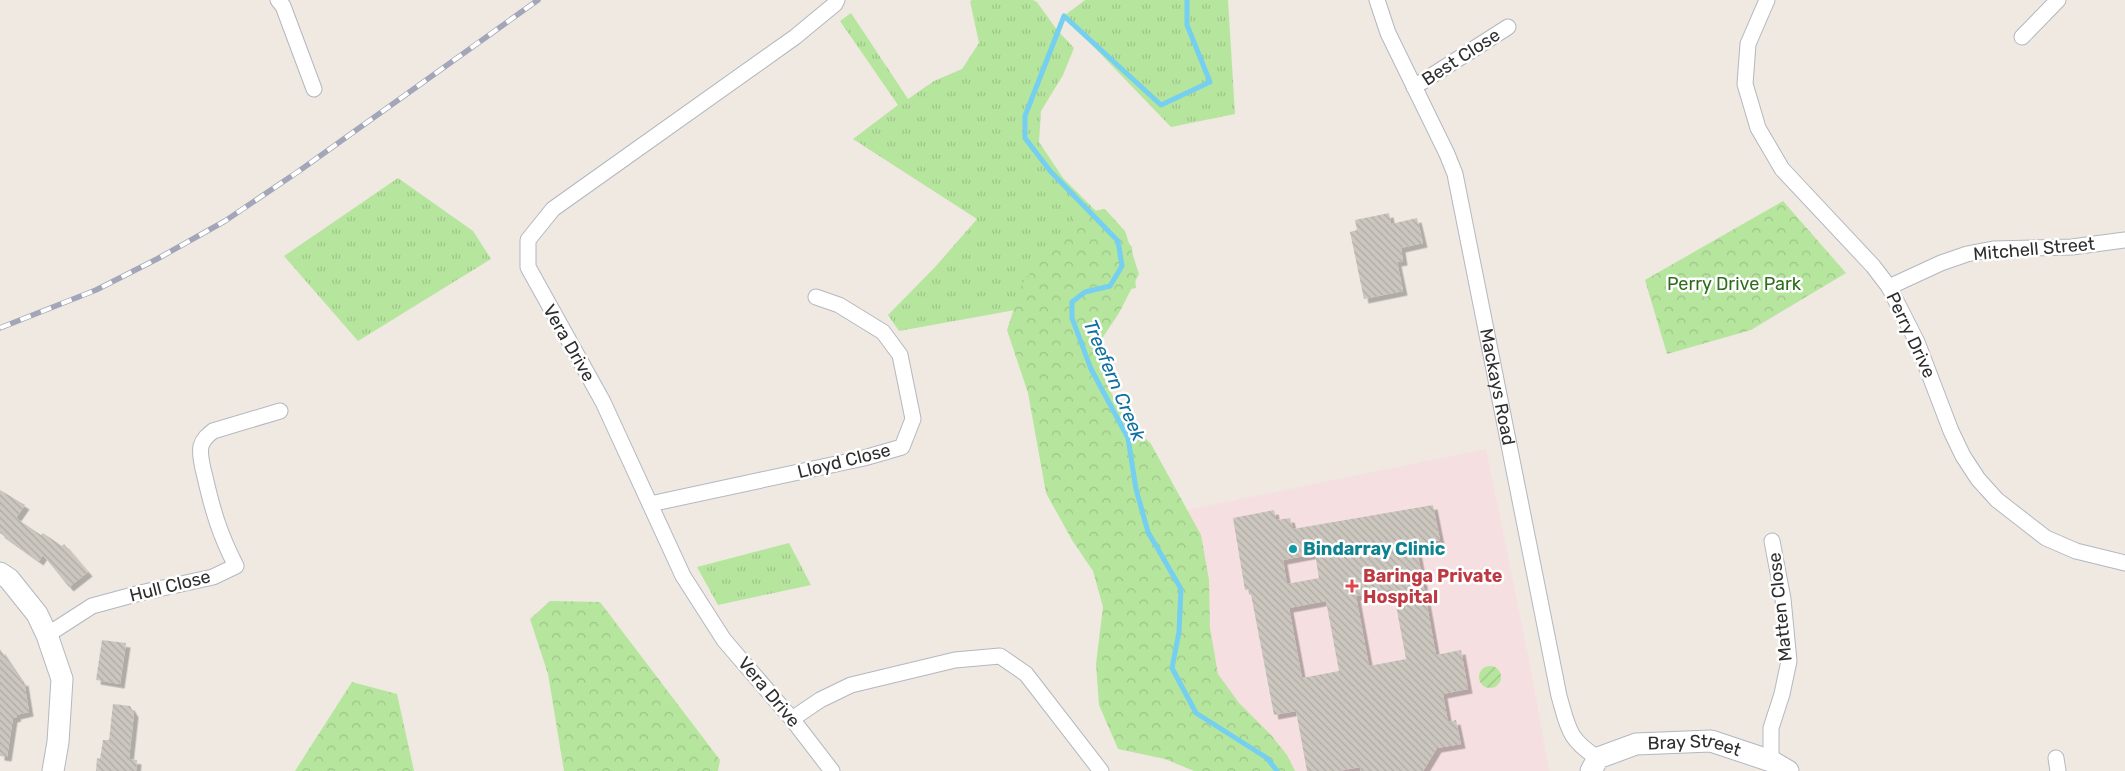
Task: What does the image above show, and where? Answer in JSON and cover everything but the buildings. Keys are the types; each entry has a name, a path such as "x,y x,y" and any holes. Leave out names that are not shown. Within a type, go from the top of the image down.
{"street":[{"path":"278,0 283,6 314,89"},
{"name":"Vera Drive","path":"832,771 792,718 724,640 683,576 602,402 528,267 528,240 553,208 795,37 835,4 837,0"},
{"name":"Mackays Road","path":"1377,0 1388,33 1448,154 1460,196 1559,696 1573,739 1594,764"},
{"name":"Perry Drive","path":"1766,0 1748,44 1745,84 1758,128 1782,169 1873,266 1889,287 1917,342 1951,431 1963,456 1978,479 1997,500 2046,538 2076,551 2125,563"},
{"path":"2022,37 2058,0"},
{"name":"Best Close","path":"1414,87 1508,27"},
{"name":"Mitchell Street","path":"1889,287 1941,262 1967,254 1993,249 2072,247 2125,240"},
{"name":"Lloyd Close","path":"650,504 864,458 902,447 913,419 900,356 883,332 839,306 816,297"},
{"name":"Hull Close","path":"47,636 92,606 140,593 213,578 236,566 220,534 211,506 203,468 201,446 206,436 213,432 280,410"},
{"name":"Matten Close","path":"1772,541 1782,599 1789,660 1782,694 1771,728 1780,766"},
{"path":"0,573 9,579 37,614 47,636 62,680 58,742 53,771"},
{"path":"792,718 851,684 955,660 1000,656 1026,674 1102,771"},
{"name":"Bray Street","path":"1594,764 1636,744 1711,741 1780,766"}],"shaded area":[{"name":"Baringa Private Hospital","path":"1486,449 1529,660 1549,771 1277,771 1215,718 1176,512"}],"green space":[{"path":"1033,0 1037,2 1057,30 1074,48 1063,75 1041,111 1039,142 1063,178 1132,247 1136,288 899,331 888,315 936,266 977,219 853,139 898,105 840,21 851,13 908,99 934,81 962,69 979,43 970,1"},
{"path":"1085,0 1228,0 1235,114 1171,127 1064,16"},
{"path":"398,178 473,231 491,259 358,341 284,256"},
{"name":"Perry Drive Park","path":"1783,201 1846,273 1751,330 1667,354 1645,280"},
{"path":"1105,209 1125,231 1139,274 1119,313 1101,340 1105,381 1122,413 1151,444 1201,535 1209,580 1210,628 1218,674 1239,703 1271,735 1287,755 1295,771 1194,771 1165,759 1118,749 1099,705 1096,664 1103,607 1093,571 1072,540 1046,493 1028,393 1007,330 1022,284 1076,214"},
{"path":"789,543 811,585 718,605 697,567"},
{"path":"550,601 600,602 720,760 718,771 564,771 548,674 530,619"},
{"path":"1490,666 1498,669 1501,677 1498,685 1490,688 1482,685 1479,677 1482,669"},
{"path":"352,682 397,694 414,771 295,771"}],"waterway":[{"name":"Treefern Creek","path":"1187,0 1187,25 1210,82 1161,105 1064,16 1025,116 1025,138 1051,172 1118,241 1122,266 1110,286 1085,292 1072,302 1072,318 1091,369 1128,438 1136,489 1148,532 1181,589 1179,632 1172,668 1196,713 1267,758 1277,771"}],"railway":[{"path":"0,328 96,290 225,221 299,171 538,0"}],"place":[{"name":"Bindarray Clinic","path":"1293,549"},
{"name":"Baringa Private Hospital","path":"1352,586"}]}
